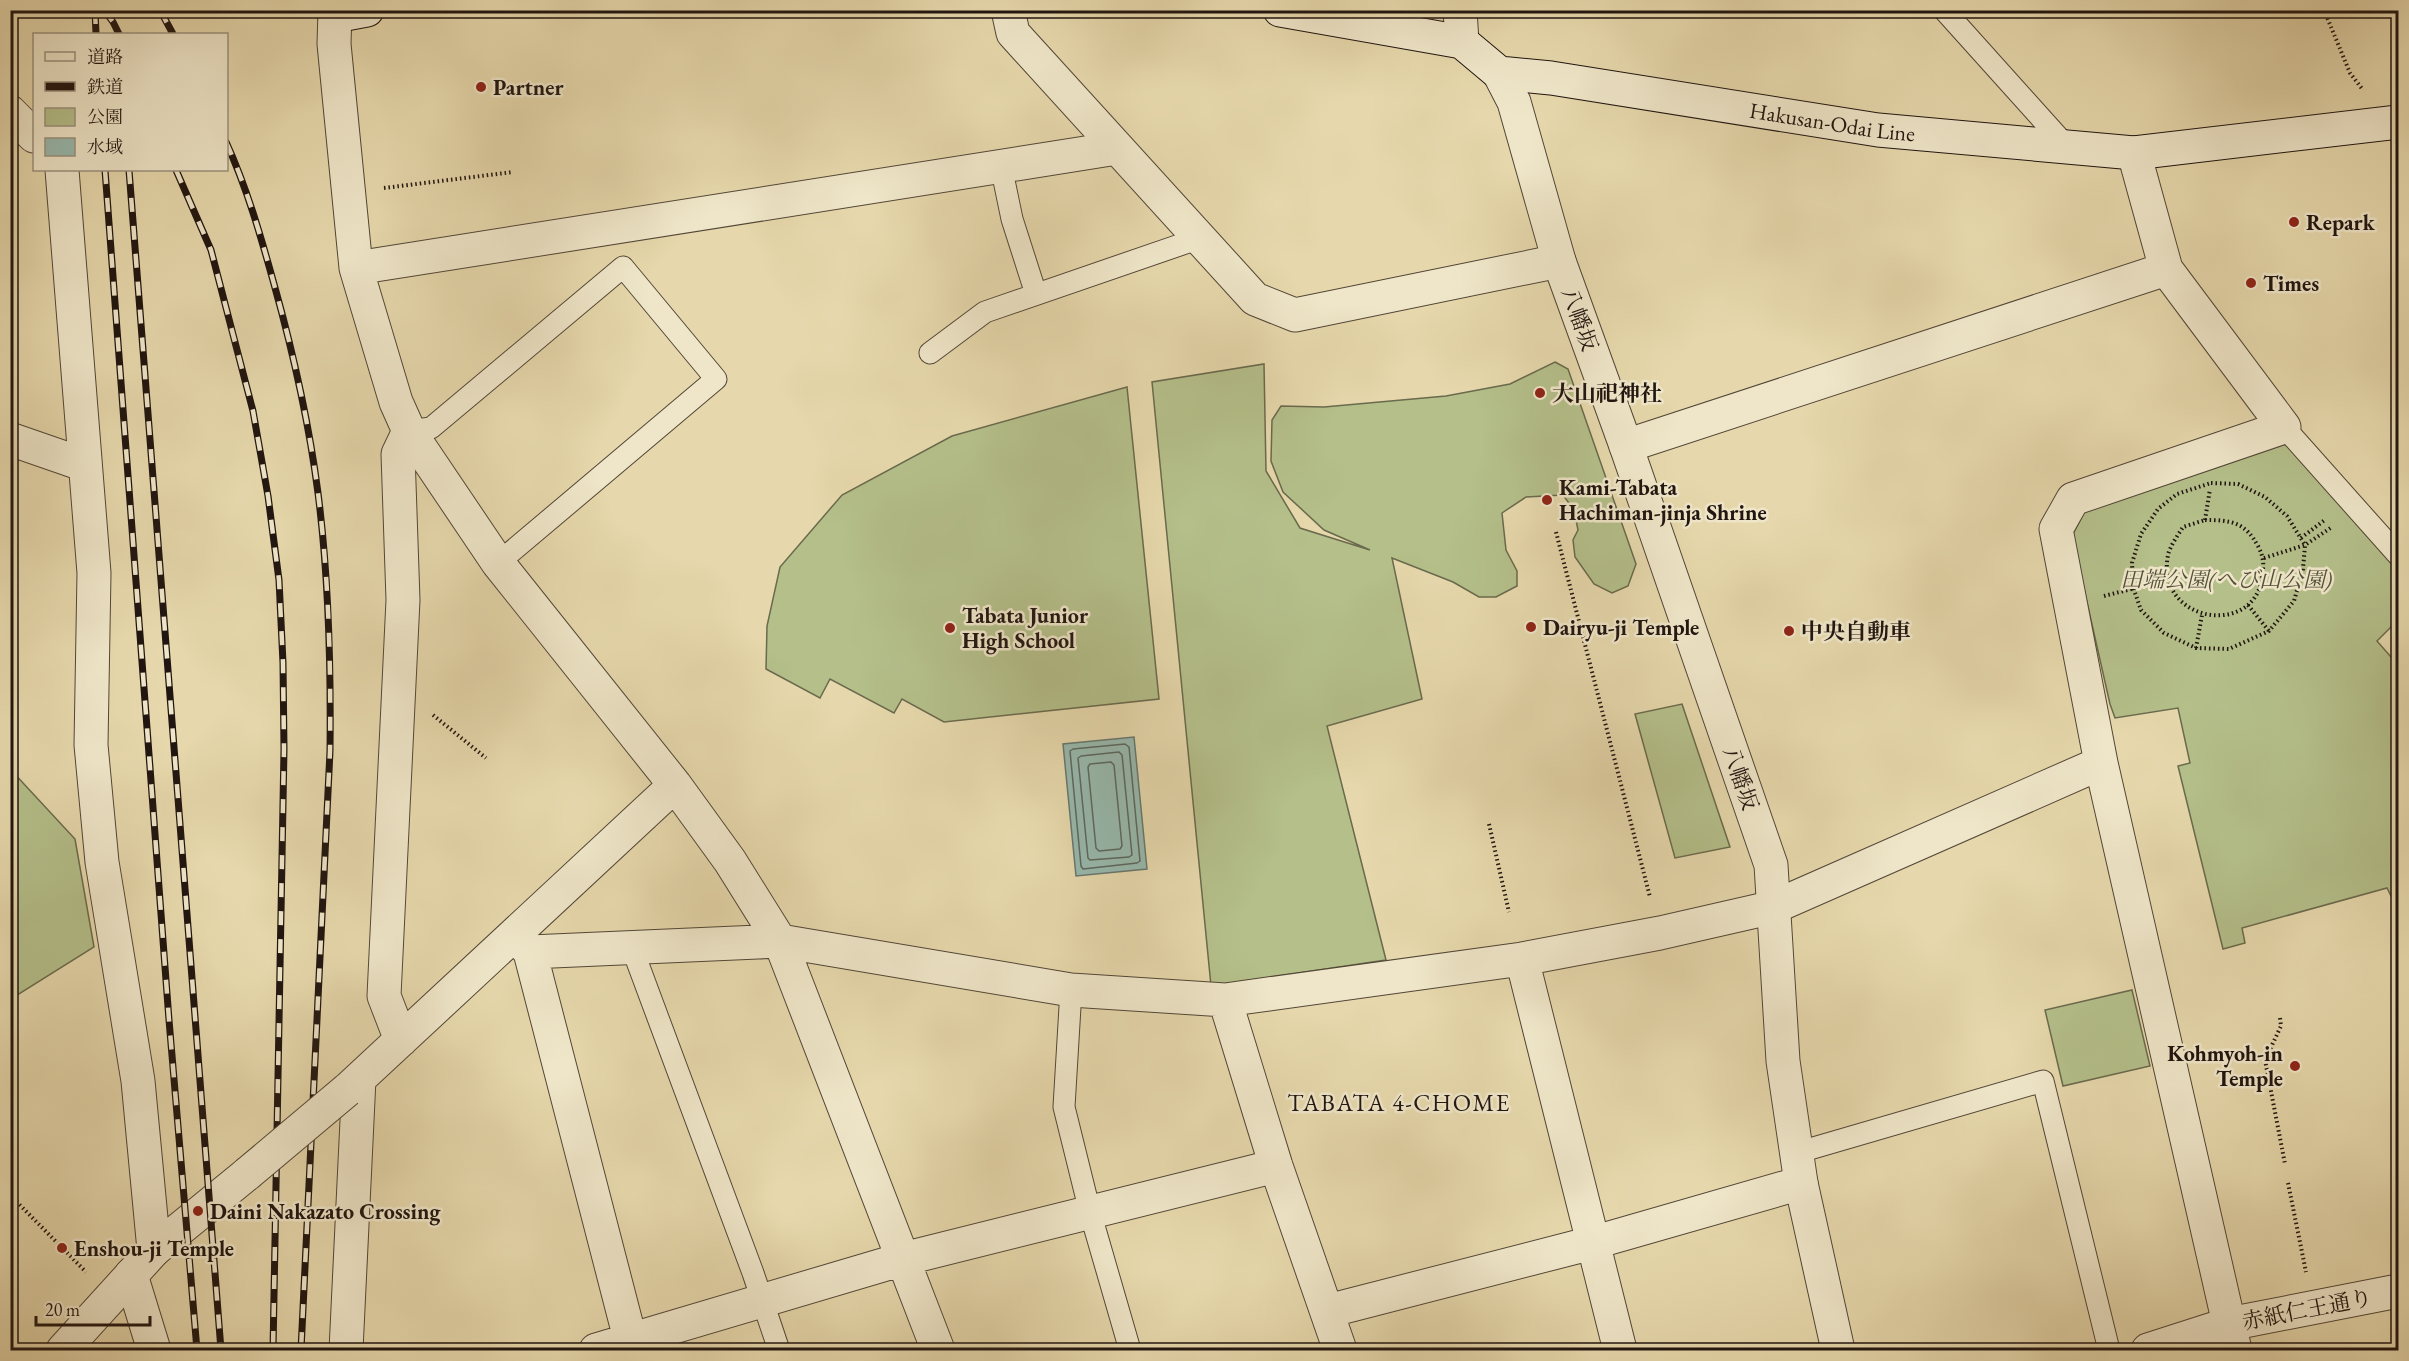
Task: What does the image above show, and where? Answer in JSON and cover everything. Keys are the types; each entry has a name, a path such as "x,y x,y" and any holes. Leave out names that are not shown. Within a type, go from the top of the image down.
{"street":[{"path":"367,10 335,13 334,44 356,268 396,402 409,431 498,563 675,785 730,861 780,941 938,1350"},
{"path":"1008,10 1013,33 1255,299 1295,315 1559,261"},
{"path":"1280,10 1461,26 1499,73"},
{"name":"Hakusan-Odai Line","path":"1499,73 1551,78 1878,130 2134,153 2397,124"},
{"name":"八幡坂","path":"1499,73 1514,102 1559,261 1626,446 1770,865 1783,1061 1799,1168 1838,1350"},
{"path":"356,268 1117,148"},
{"path":"2134,153 2166,269 2284,427 2073,499 2056,529 2101,763 2232,1337"},
{"path":"62,171 94,573 91,745 102,862 139,1088 154,1250"},
{"path":"1626,446 2166,269"},
{"path":"401,1040 384,996 404,600 398,454 409,431"},
{"path":"10,440 85,465"},
{"path":"523,943 632,948 780,941 1071,990 1225,1000 1522,959 1659,933 1774,907 2101,763"},
{"path":"63,1350 154,1250 353,1085 401,1040 523,943 675,785"},
{"path":"523,943 632,1345"},
{"path":"1522,959 1620,1350"},
{"path":"1225,1000 1276,1166 1340,1350"},
{"path":"346,1350 353,1085"},
{"path":"596,1350 632,1345 763,1301 903,1259 1276,1166"},
{"path":"1328,1311 1592,1243 1799,1168"},
{"path":"121,1286 154,1350"},
{"name":"赤紙仁王通り","path":"2148,1350 2232,1337 2314,1308 2398,1292"}],"lane":[{"path":"1944,10 2069,148"},
{"path":"1001,166 1012,219 1036,294"},
{"path":"930,353 986,312 1200,238"},
{"path":"409,431 431,428 623,267 716,379 498,563"},
{"path":"2284,427 2398,555"},
{"path":"632,948 763,1301 778,1350"},
{"path":"1071,990 1064,1107 1090,1212 1130,1350"},
{"path":"1799,1168 2043,1081 2109,1350"}],"path":[{"path":"2324,10 2350,73 2370,99 2397,124"},
{"path":"377,189 513,172"},
{"path":"2205,520 2211,483"},
{"path":"2211,483 2238,484 2265,496 2287,516 2305,545 2303,569 2294,601 2269,631 2229,650 2196,648 2164,633 2141,610 2133,587 2132,563 2141,534 2158,510 2177,494 2211,483"},
{"path":"2205,520 2230,520 2250,531 2264,558 2261,587 2248,605 2226,616 2202,615 2178,600 2167,580 2168,554 2183,527 2205,520"},
{"path":"1556,532 1659,933"},
{"path":"2264,558 2305,545"},
{"path":"2095,599 2133,587 2167,580"},
{"path":"2248,605 2269,631"},
{"path":"2196,648 2202,615"},
{"path":"430,712 486,758"},
{"path":"1489,824 1509,912"},
{"path":"2280,1018 2281,1026 2265,1060 2285,1164"},
{"path":"2288,1183 2314,1308"},
{"path":"10,1195 121,1286"}],"green space":[{"path":"1555,362 1568,369 1636,564 1628,586 1612,593 1594,584 1575,557 1573,540 1578,530 1574,510 1563,495 1526,497 1502,513 1506,550 1517,571 1517,586 1496,597 1479,597 1453,582 1392,558 1422,699 1327,726 1386,960 1211,986 1152,382 1264,364 1266,471 1300,528 1370,550 1324,530 1283,492 1271,461 1272,420 1281,406 1324,407 1446,396 1510,384"},
{"path":"1127,387 1159,699 944,722 902,699 894,713 830,679 820,698 766,669 767,626 780,567 842,495 952,436"},
{"name":"田端公園(へび山公園)","path":"2284,442 2398,570 2398,620 2377,641 2398,665 2398,910 2387,888 2242,928 2245,943 2223,949 2178,766 2190,763 2178,708 2115,718 2072,536 2088,505"},
{"path":"1682,704 1730,847 1675,858 1635,714"},
{"path":"11,770 75,839 94,947 11,999"},
{"path":"2132,990 2150,1066 2063,1086 2045,1010"}],"water":[{"path":"1134,737 1147,869 1076,876 1063,744"}],"railway":[{"path":"95,10 96,33"},
{"path":"104,10 118,33"},
{"path":"160,10 172,33"},
{"path":"228,147 259,231 294,362 314,467 322,525 327,590 330,654 330,751 301,1350"},
{"path":"105,171 169,1020 197,1350"},
{"path":"129,171 221,1350"},
{"path":"176,171 211,250 253,411 268,496 279,580 284,749 273,1350"}],"place":[{"name":"Partner","path":"481,87"},
{"name":"Repark","path":"2294,222"},
{"name":"Times","path":"2251,283"},
{"name":"大山祀神社","path":"1540,393"},
{"name":"Kami-Tabata Hachiman-jinja Shrine","path":"1547,500"},
{"name":"Dairyu-ji Temple","path":"1531,627"},
{"name":"Tabata Junior High School","path":"950,628"},
{"name":"中央自動車","path":"1789,631"},
{"name":"Kohmyoh-in Temple","path":"2295,1066"},
{"name":"Daini Nakazato Crossing","path":"198,1211"},
{"name":"Enshou-ji Temple","path":"62,1248"}],"district":[{"name":"TABATA 4-CHOME","path":"1399,1103"}]}
